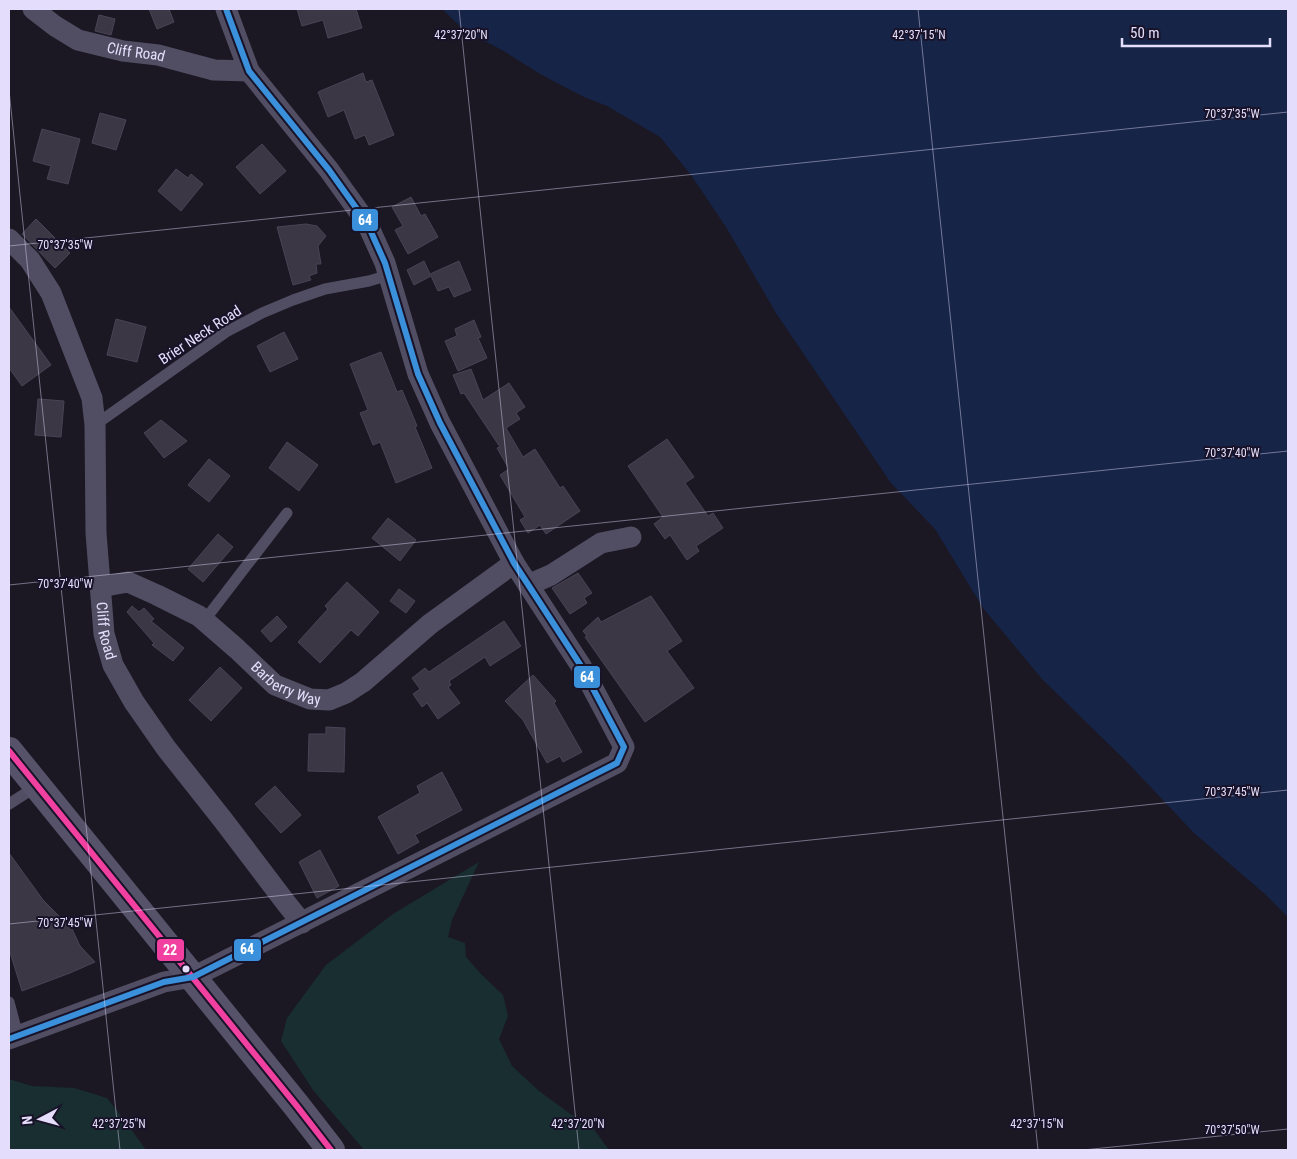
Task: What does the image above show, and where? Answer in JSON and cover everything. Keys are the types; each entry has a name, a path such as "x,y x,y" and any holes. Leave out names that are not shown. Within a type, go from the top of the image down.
{"main road":[{"path":"9,751 296,1105 330,1150"}],"street":[{"name":"Cliff Road","path":"33,9 54,26 78,40 123,51 158,55 214,70 249,71"},
{"path":"14,1038 164,982 192,977 617,764 624,747 581,666 514,563 440,423 418,374 386,263 367,223 329,170 249,71 226,9"},
{"name":"Cliff Road","path":"9,240 30,260 50,293 92,398 95,424 96,532 100,587 104,634 113,665 134,702 166,748 302,923"},
{"path":"528,585 551,575 601,543 631,537"},
{"name":"Barberry Way","path":"100,587 128,582 157,595 198,616 237,648 276,685 310,699 329,700 346,693 363,682 430,624 514,563"}],"lane":[{"name":"Brier Neck Road","path":"95,424 226,332 262,313 325,289 369,281 389,275"},
{"path":"204,621 287,513"},
{"path":"9,804 37,786"},
{"path":"9,1002 14,1038"}],"green space":[{"path":"479,862 452,920 448,937 465,943 466,957 503,995 508,1016 499,1039 512,1066 539,1091 572,1115 590,1124 609,1150 364,1150 313,1090 281,1041 287,1018 326,965 393,914"},
{"path":"9,1079 32,1086 74,1088 107,1098 146,1150 9,1150"}],"water":[{"path":"442,9 1288,9 1288,917 1266,895 1194,833 1127,762 1042,679 983,608 935,529 891,483 776,313 726,227 691,175 660,137 607,106 584,97 540,74 502,50 465,31"}],"building":[{"path":"149,9 169,9 174,22 157,29"},
{"path":"297,9 356,9 362,28 328,38 323,20 302,26"},
{"path":"99,15 115,19 111,35 95,31"},
{"path":"363,73 366,82 372,80 394,135 369,145 365,135 355,139 344,110 328,117 318,92"},
{"path":"100,113 126,120 116,150 92,143"},
{"path":"42,129 80,139 68,184 47,179 51,166 33,161"},
{"path":"262,144 286,171 260,194 236,167"},
{"path":"176,169 188,178 191,174 203,184 181,211 158,191"},
{"path":"411,197 421,216 425,214 438,237 408,254 395,230 403,226 392,207"},
{"path":"36,219 70,253 55,268 22,234"},
{"path":"306,224 317,226 326,236 318,246 321,264 316,264 317,273 309,276 311,280 293,285 277,227"},
{"path":"424,261 430,274 459,261 471,290 454,297 449,287 438,291 431,276 414,285 407,270"},
{"path":"9,307 51,365 22,386 9,368"},
{"path":"116,319 146,327 137,362 107,355"},
{"path":"474,320 481,337 478,338 487,358 458,371 445,341 457,336 455,329"},
{"path":"284,332 298,359 270,372 257,346"},
{"path":"381,352 397,392 402,390 432,468 396,483 380,442 373,445 360,413 368,410 350,364"},
{"path":"471,369 483,400 509,383 525,407 516,413 520,419 506,428 523,457 535,449 560,488 563,486 580,511 546,534 540,525 528,533 520,520 525,517 500,475 509,469 497,448 500,447 464,393 461,394 453,375"},
{"path":"38,399 64,401 61,437 35,435"},
{"path":"161,420 187,441 164,458 144,433"},
{"path":"667,439 694,477 685,483 708,516 713,513 723,528 696,546 699,551 687,560 670,535 665,539 654,524 663,517 628,466"},
{"path":"287,442 318,465 299,491 269,468"},
{"path":"209,459 230,476 209,502 188,485"},
{"path":"388,518 416,540 400,561 372,538"},
{"path":"218,534 233,547 203,582 188,569"},
{"path":"578,573 592,593 584,598 587,603 570,614 552,588"},
{"path":"347,582 379,612 358,636 351,630 320,663 298,642 328,609 325,606"},
{"path":"399,589 415,601 406,613 390,601"},
{"path":"651,596 682,641 667,651 694,688 645,722 585,637 587,636 583,631 598,617 601,622"},
{"path":"132,606 139,612 144,608 154,619 151,621 184,648 173,661 152,645 154,643 127,612"},
{"path":"277,616 287,627 271,642 261,631"},
{"path":"504,621 521,646 490,666 485,657 449,681 451,685 448,687 460,703 438,719 427,703 422,707 413,694 420,689 412,678 425,668 429,672"},
{"path":"220,667 242,688 211,721 189,700"},
{"path":"533,675 556,701 554,703 582,752 563,762 560,756 547,763 523,720 505,701"},
{"path":"326,727 345,728 344,772 308,771 309,734 326,734"},
{"path":"442,772 462,810 415,835 419,842 398,854 378,817 420,793 417,786"},
{"path":"275,786 301,815 281,833 255,804"},
{"path":"320,850 339,886 317,898 299,862"},
{"path":"9,853 43,900 72,929 80,946 95,962 22,991 9,949"}],"transit line":[{"name":"64","path":"9,1039 164,982 193,977 617,763 624,747 581,666 514,563 440,423 418,374 385,263 367,223 329,170 249,71 226,9"},
{"name":"22","path":"9,751 331,1150"}]}
